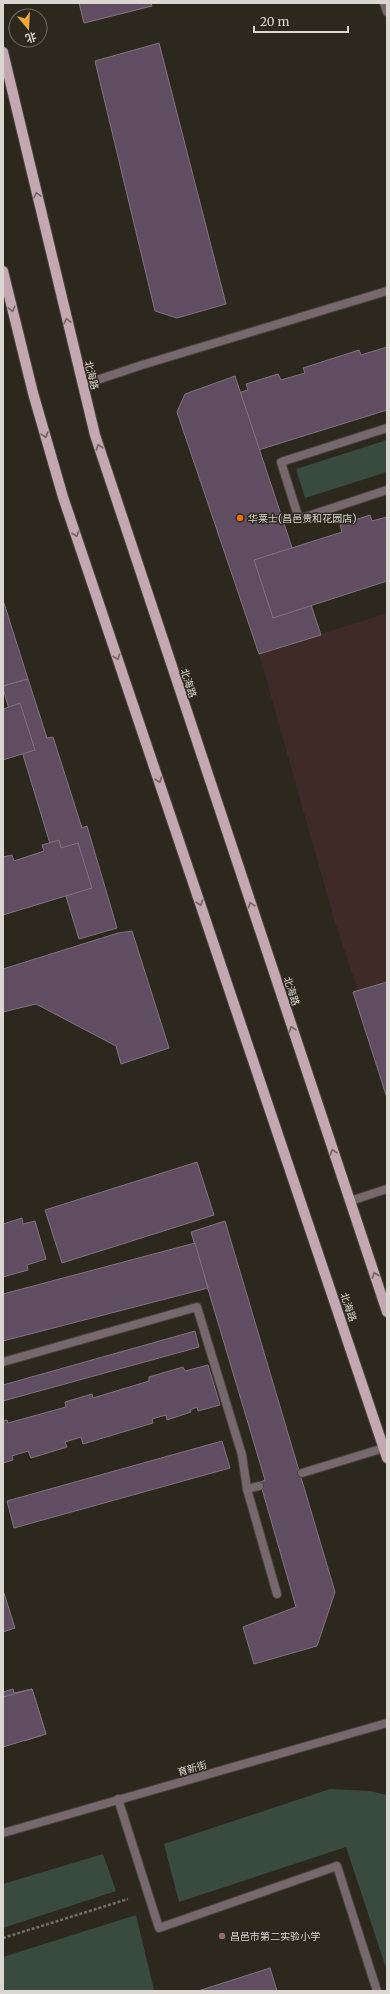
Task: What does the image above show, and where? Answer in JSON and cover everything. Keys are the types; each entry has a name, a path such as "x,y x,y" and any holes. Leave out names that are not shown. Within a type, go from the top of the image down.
{"main road":[{"name":"北海路","path":"3,52 82,385 110,485 387,1312"},
{"name":"北海路","path":"3,272 33,393 63,497 387,1458"}],"street":[{"path":"384,3 387,12"},
{"path":"82,385 148,363 387,291"},
{"path":"387,428 281,462 299,519 387,490"},
{"path":"350,1201 387,1189"},
{"path":"3,1362 197,1307 242,1456 247,1489 277,1594"},
{"path":"302,1473 384,1448"},
{"path":"247,1489 259,1486"},
{"name":"育新街","path":"3,1833 387,1723"},
{"path":"118,1799 158,1928 337,1866 377,1991"}],"path":[{"path":"3,1938 148,1892"}],"shaded area":[{"path":"387,613 387,982 358,991 334,919 259,654"}],"green space":[{"path":"387,440 387,472 305,498 296,469"},
{"path":"330,1789 370,1791 387,1795 387,1971 346,1847 179,1902 164,1844"},
{"path":"103,1854 116,1891 3,1928 3,1884"},
{"path":"136,1915 154,1990 3,1991 3,1957"}],"building":[{"path":"79,3 151,3 152,6 84,23"},
{"path":"159,43 226,304 177,318 155,311 95,61"},
{"path":"387,347 387,410 223,461 205,403 248,390 246,384 278,374 281,380 305,373 303,368 359,350 361,355"},
{"path":"235,376 321,635 259,654 177,412 185,394"},
{"path":"370,515 372,521 387,517 387,581 273,618 254,560 342,532 340,525"},
{"path":"3,600 28,679 3,686"},
{"path":"28,679 47,738 53,737 82,828 87,826 117,928 79,939 3,689 3,686"},
{"path":"20,703 35,750 3,760 3,709"},
{"path":"59,840 61,848 78,843 92,888 3,915 3,857 12,855 14,861 44,851 42,845"},
{"path":"132,931 169,1048 121,1064 116,1046 36,1004 3,1012 3,969 118,933"},
{"path":"387,982 387,1098 353,992"},
{"path":"197,1162 214,1215 62,1263 45,1210"},
{"path":"22,1218 23,1224 35,1221 46,1259 27,1265 28,1270 3,1277 3,1224"},
{"path":"225,1221 335,1592 317,1646 254,1664 243,1627 296,1607 260,1482 265,1480 191,1232"},
{"path":"195,1243 208,1288 3,1341 3,1294"},
{"path":"195,1331 199,1347 3,1401 3,1385"},
{"path":"208,1365 220,1405 198,1411 197,1407 190,1410 191,1412 167,1420 166,1415 152,1419 153,1423 83,1444 81,1437 65,1442 67,1447 31,1458 28,1451 12,1456 13,1460 3,1463 3,1421 7,1420 8,1423 66,1407 65,1402 92,1394 93,1398 149,1381 149,1377 183,1367 185,1371"},
{"path":"222,1441 230,1468 14,1528 7,1501"},
{"path":"3,1590 15,1628 3,1632"},
{"path":"13,1689 14,1693 32,1689 46,1734 24,1741 20,1730 3,1734 3,1692"},
{"path":"32,1689 46,1734 3,1747 3,1697"},
{"path":"270,1968 277,1991 198,1991"}],"place":[{"name":"华莱士(昌邑贵和花园店)","path":"240,518"},
{"name":"昌邑市第二实验小学","path":"222,1936"}]}
